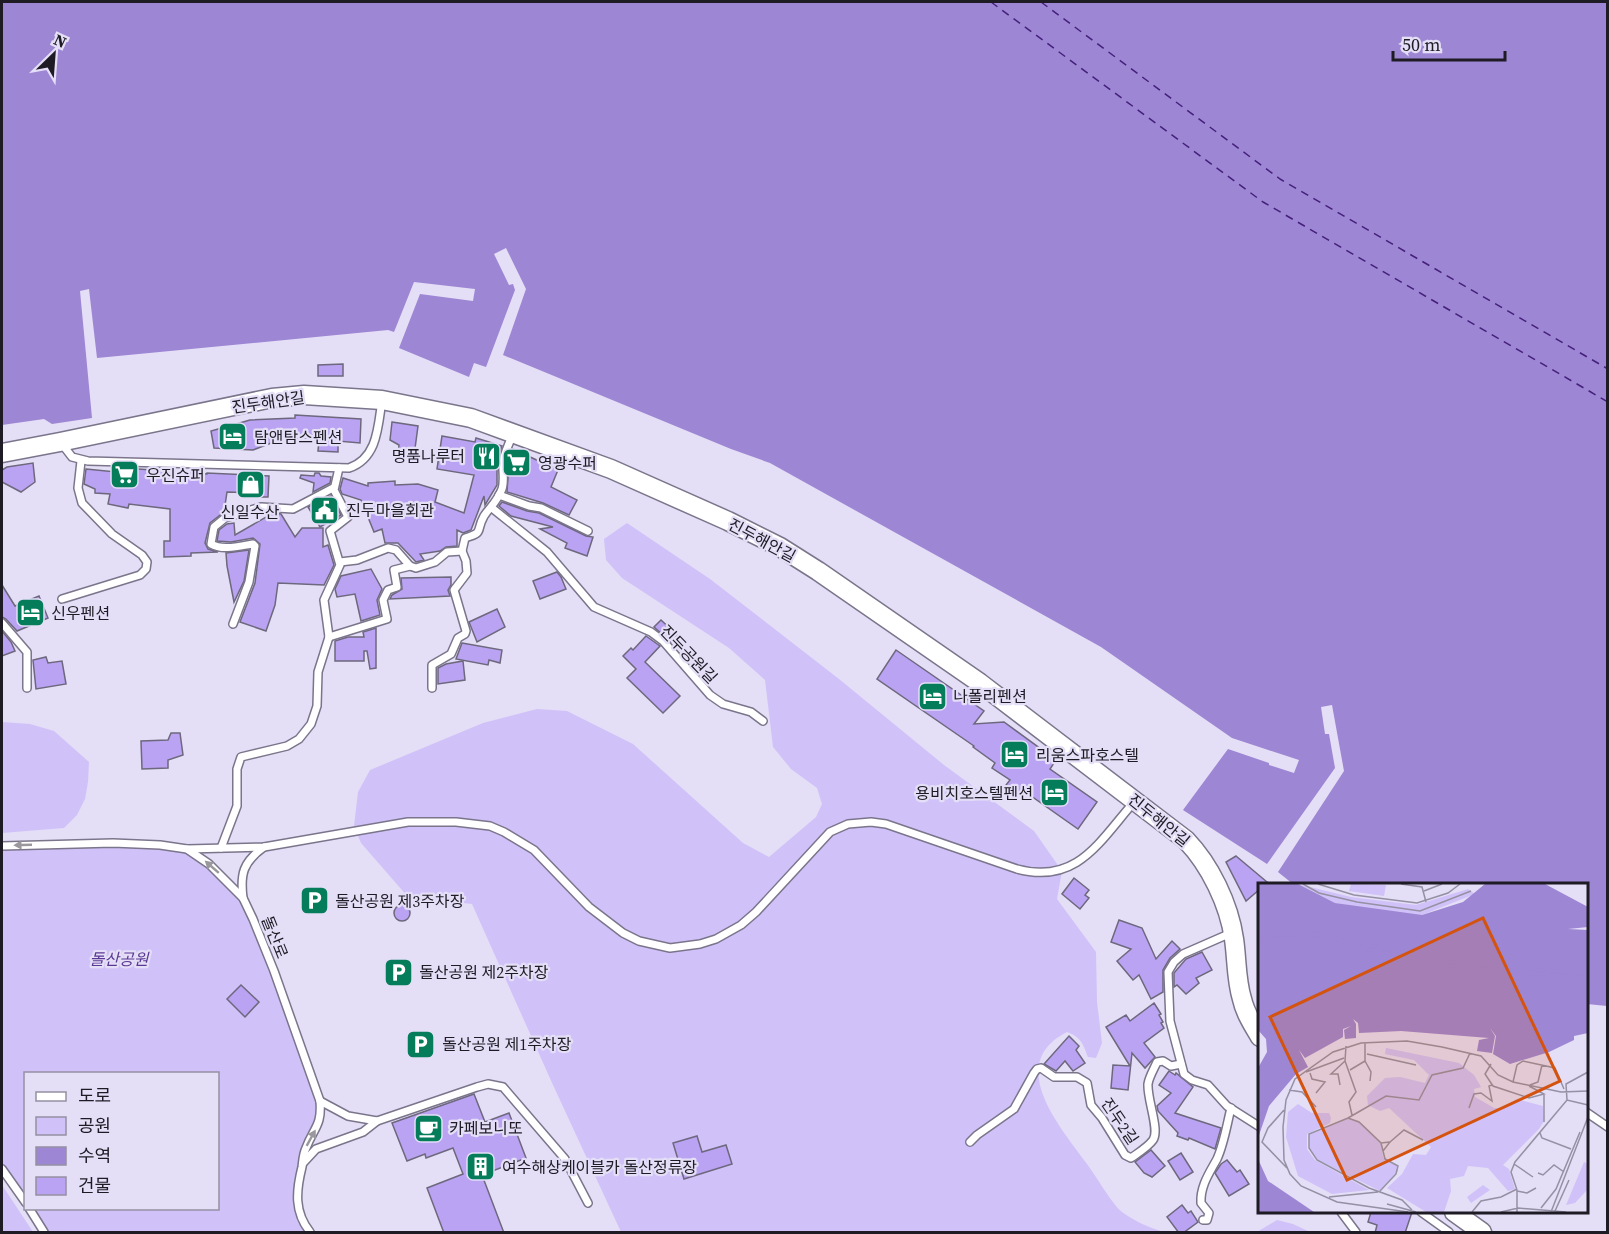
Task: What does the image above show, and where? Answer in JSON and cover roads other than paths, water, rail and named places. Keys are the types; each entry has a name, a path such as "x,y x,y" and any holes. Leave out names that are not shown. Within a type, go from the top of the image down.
{"street":[{"name":"진두해안길","path":"2,453 272,398 304,395 382,400 449,412 489,423 611,470 728,521 780,547 980,683 1136,800 1195,850 1220,894 1233,932 1242,1000 1248,1017 1258,1034"},
{"path":"1455,1213 1482,1233"}],"lane":[{"path":"60,442 72,457 81,461 339,468 357,465 369,455 375,441 382,400"},
{"path":"432,688 432,665 451,654 458,638 466,631 454,590 467,573 462,551 465,538 478,534 485,515 499,495 503,485 503,461 513,432"},
{"path":"62,599 140,575 146,569 147,562 142,555 112,534 82,503 78,488 81,461"},
{"path":"221,848 235,816 239,799 238,761 241,757 287,746 306,732 315,715 318,672 329,637 324,600 340,562 330,531 347,519 348,515 334,494 333,488 339,468"},
{"path":"233,624 249,582 255,546 253,544 220,548 214,546 211,544 211,538 214,527 225,518 255,508 293,509 333,488"},
{"path":"499,495 541,508 588,531"},
{"name":"진두공원길","path":"492,508 547,552 594,607 651,632 663,641 710,695 723,704 744,709 764,721"},
{"path":"340,562 357,560 388,548 396,550 410,566"},
{"path":"329,637 387,619 384,596 388,590 397,587 394,570 410,566 421,567 435,562 447,552 462,551"},
{"path":"2,623 27,651 27,688"},
{"path":"187,849 264,847 408,822 456,822 490,826 534,850 589,907 623,933 656,946 684,947 716,939 741,925 756,912 818,843 838,827 858,823 886,824 1017,869 1047,874 1062,871 1082,859 1136,800"},
{"name":"돌산로","path":"2,846 143,843 187,849 216,871 243,898 270,961 320,1101 321,1118 307,1146 296,1196 298,1211 303,1224 310,1233"},
{"path":"243,898 242,880 246,864 251,856 264,847"},
{"path":"1233,932 1183,954 1174,962 1168,972 1170,1021 1182,1072 1186,1077 1208,1085 1230,1108 1258,1126"},
{"name":"진두2길","path":"970,1142 1014,1108 1036,1069 1041,1068 1054,1077 1077,1077 1087,1083 1090,1105 1102,1118 1125,1155 1131,1158 1153,1140 1155,1134 1155,1123 1148,1100 1148,1083 1157,1062 1163,1061 1172,1066 1181,1064"},
{"path":"303,1163 316,1149 363,1132 377,1121 488,1084 503,1087 565,1159 588,1203"},
{"path":"320,1101 348,1116 377,1121"},
{"path":"1203,1220 1207,1220 1209,1213 1201,1203 1202,1193 1209,1172 1217,1159 1230,1108"},
{"path":"1588,1113 1608,1127"},
{"path":"2,1169 24,1200"},
{"path":"30,1210 44,1233"},
{"path":"1342,1213 1356,1233"},
{"path":"1422,1213 1449,1233"}],"water":[{"path":"2,2 1607,2 1607,1006 1588,1004 1588,883 1292,883 1278,872 1344,771 1332,705 1321,707 1325,734 1329,734 1335,768 1267,864 1183,810 1228,749 1294,773 1299,760 1232,738 1101,647 770,463 503,355 526,289 506,248 494,254 509,285 513,284 515,290 486,367 474,363 469,377 399,348 420,294 473,301 475,289 414,282 394,332 388,330 97,358 89,289 80,291 92,418 52,424 44,419 2,425"}],"place":[{"name":"탐앤탐스펜션","path":"233,437"},
{"name":"명품나루터","path":"486,456"},
{"name":"영광수퍼","path":"517,463"},
{"name":"우진슈퍼","path":"125,475"},
{"name":"신일수산","path":"250,484"},
{"name":"진두마을회관","path":"325,510"},
{"name":"신우펜션","path":"30,613"},
{"name":"나폴리펜션","path":"932,696"},
{"name":"리움스파호스텔","path":"1015,755"},
{"name":"용비치호스텔펜션","path":"1054,793"},
{"name":"돌산공원 제3주차장","path":"314,901"},
{"name":"돌산공원 제2주차장","path":"398,972"},
{"name":"돌산공원 제1주차장","path":"421,1044"},
{"name":"카페보니또","path":"428,1128"},
{"name":"여수해상케이블카 돌산정류장","path":"481,1167"}],"park label":[{"name":"돌산공원","path":"119,959"}]}
